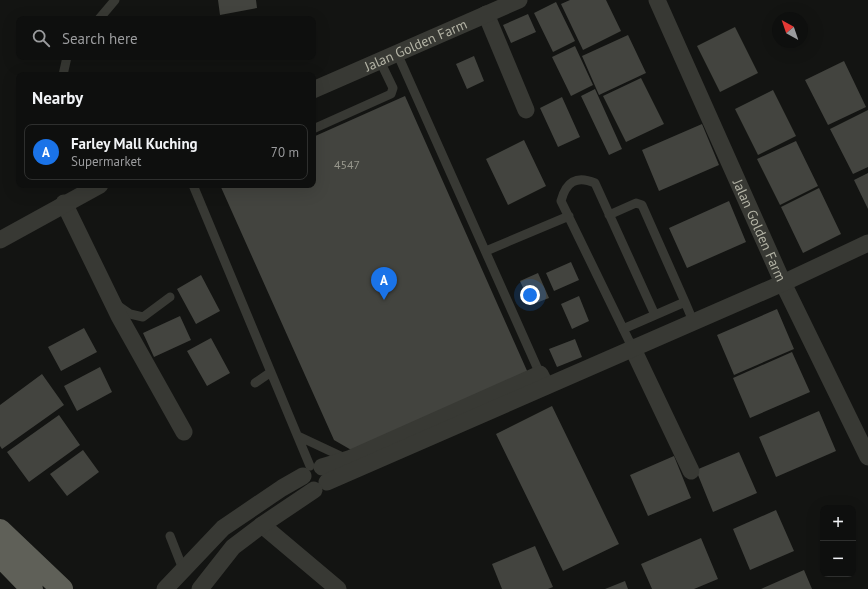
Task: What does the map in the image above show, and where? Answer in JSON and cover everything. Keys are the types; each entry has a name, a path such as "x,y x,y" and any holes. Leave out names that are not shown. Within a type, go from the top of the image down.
{"highway":[{"path":"0,530 62,589"},
{"path":"0,556 32,589"}],"street":[{"name":"Jalan Golden Farm","path":"316,89 519,0"},
{"name":"Jalan Golden Farm","path":"657,0 783,282 868,456"},
{"path":"486,14 526,110"},
{"path":"0,240 94,188"},
{"path":"64,204 109,296 184,432"},
{"path":"200,589 233,547 262,525 315,476 349,460 543,380 632,347 783,282 868,243"},
{"path":"632,347 691,471"},
{"path":"165,589 224,528 282,488 315,476 543,380"},
{"path":"262,525 338,589"}],"lane":[{"path":"102,16 115,0"},
{"path":"397,53 543,380"},
{"path":"64,72 66,60"},
{"path":"316,128 391,94 393,88 380,61"},
{"path":"632,347 561,201 564,190 575,180 584,178 595,183 655,315"},
{"path":"194,188 315,476"},
{"path":"609,215 636,203 642,205 693,321"},
{"path":"486,251 569,216"},
{"path":"109,296 122,309 130,314 143,317 170,297"},
{"path":"623,329 685,302"},
{"path":"254,383 271,372"},
{"path":"298,436 349,460"},
{"path":"170,536 183,569"}],"building":[{"path":"218,0 256,0 257,8 220,15"},
{"path":"570,0 606,0 621,31 583,50 561,4"},
{"path":"556,2 575,41 553,52 534,13"},
{"path":"528,14 536,32 511,43 503,25"},
{"path":"735,27 758,73 720,92 697,46"},
{"path":"628,35 646,73 599,95 582,56"},
{"path":"575,46 593,85 571,96 552,57"},
{"path":"474,56 484,81 467,89 456,64"},
{"path":"844,61 866,107 828,125 805,80"},
{"path":"641,78 664,124 626,142 603,96"},
{"path":"595,89 622,149 609,155 581,96"},
{"path":"773,90 796,136 758,155 735,109"},
{"path":"405,96 528,373 353,451 334,440 221,188 316,188 316,136"},
{"path":"562,97 580,137 558,147 540,108"},
{"path":"868,110 868,167 853,174 830,129"},
{"path":"702,124 719,165 659,191 642,150"},
{"path":"524,140 546,186 508,205 486,159"},
{"path":"796,141 818,186 780,205 757,159"},
{"path":"868,173 868,209 854,180"},
{"path":"819,188 841,234 803,253 781,207"},
{"path":"729,201 746,242 687,268 669,228"},
{"path":"571,262 579,280 554,291 546,273"},
{"path":"538,273 549,298 531,305 520,281"},
{"path":"201,275 220,311 196,324 177,289"},
{"path":"579,296 589,321 572,329 561,304"},
{"path":"777,309 794,349 734,375 717,335"},
{"path":"180,316 191,340 154,357 143,333"},
{"path":"84,328 97,352 61,371 48,347"},
{"path":"211,338 230,373 207,386 187,351"},
{"path":"575,339 582,357 557,367 549,349"},
{"path":"792,352 810,392 750,418 733,378"},
{"path":"100,367 112,392 77,411 64,386"},
{"path":"42,374 64,405 2,449 0,446 0,405"},
{"path":"552,406 619,544 563,571 496,434"},
{"path":"819,411 836,451 776,477 759,437"},
{"path":"59,415 80,445 29,482 7,452"},
{"path":"83,450 99,472 67,496 50,474"},
{"path":"739,452 757,493 713,512 696,470"},
{"path":"674,456 691,498 648,516 630,475"},
{"path":"776,510 794,551 750,570 733,529"},
{"path":"701,538 718,579 694,589 652,589 641,564"},
{"path":"535,546 553,587 548,589 502,589 492,564"},
{"path":"804,570 812,589 761,589"},
{"path":"625,581 628,589 605,589"}],"place":[{"name":"Farley Mall Kuching","path":"384,300"}]}
